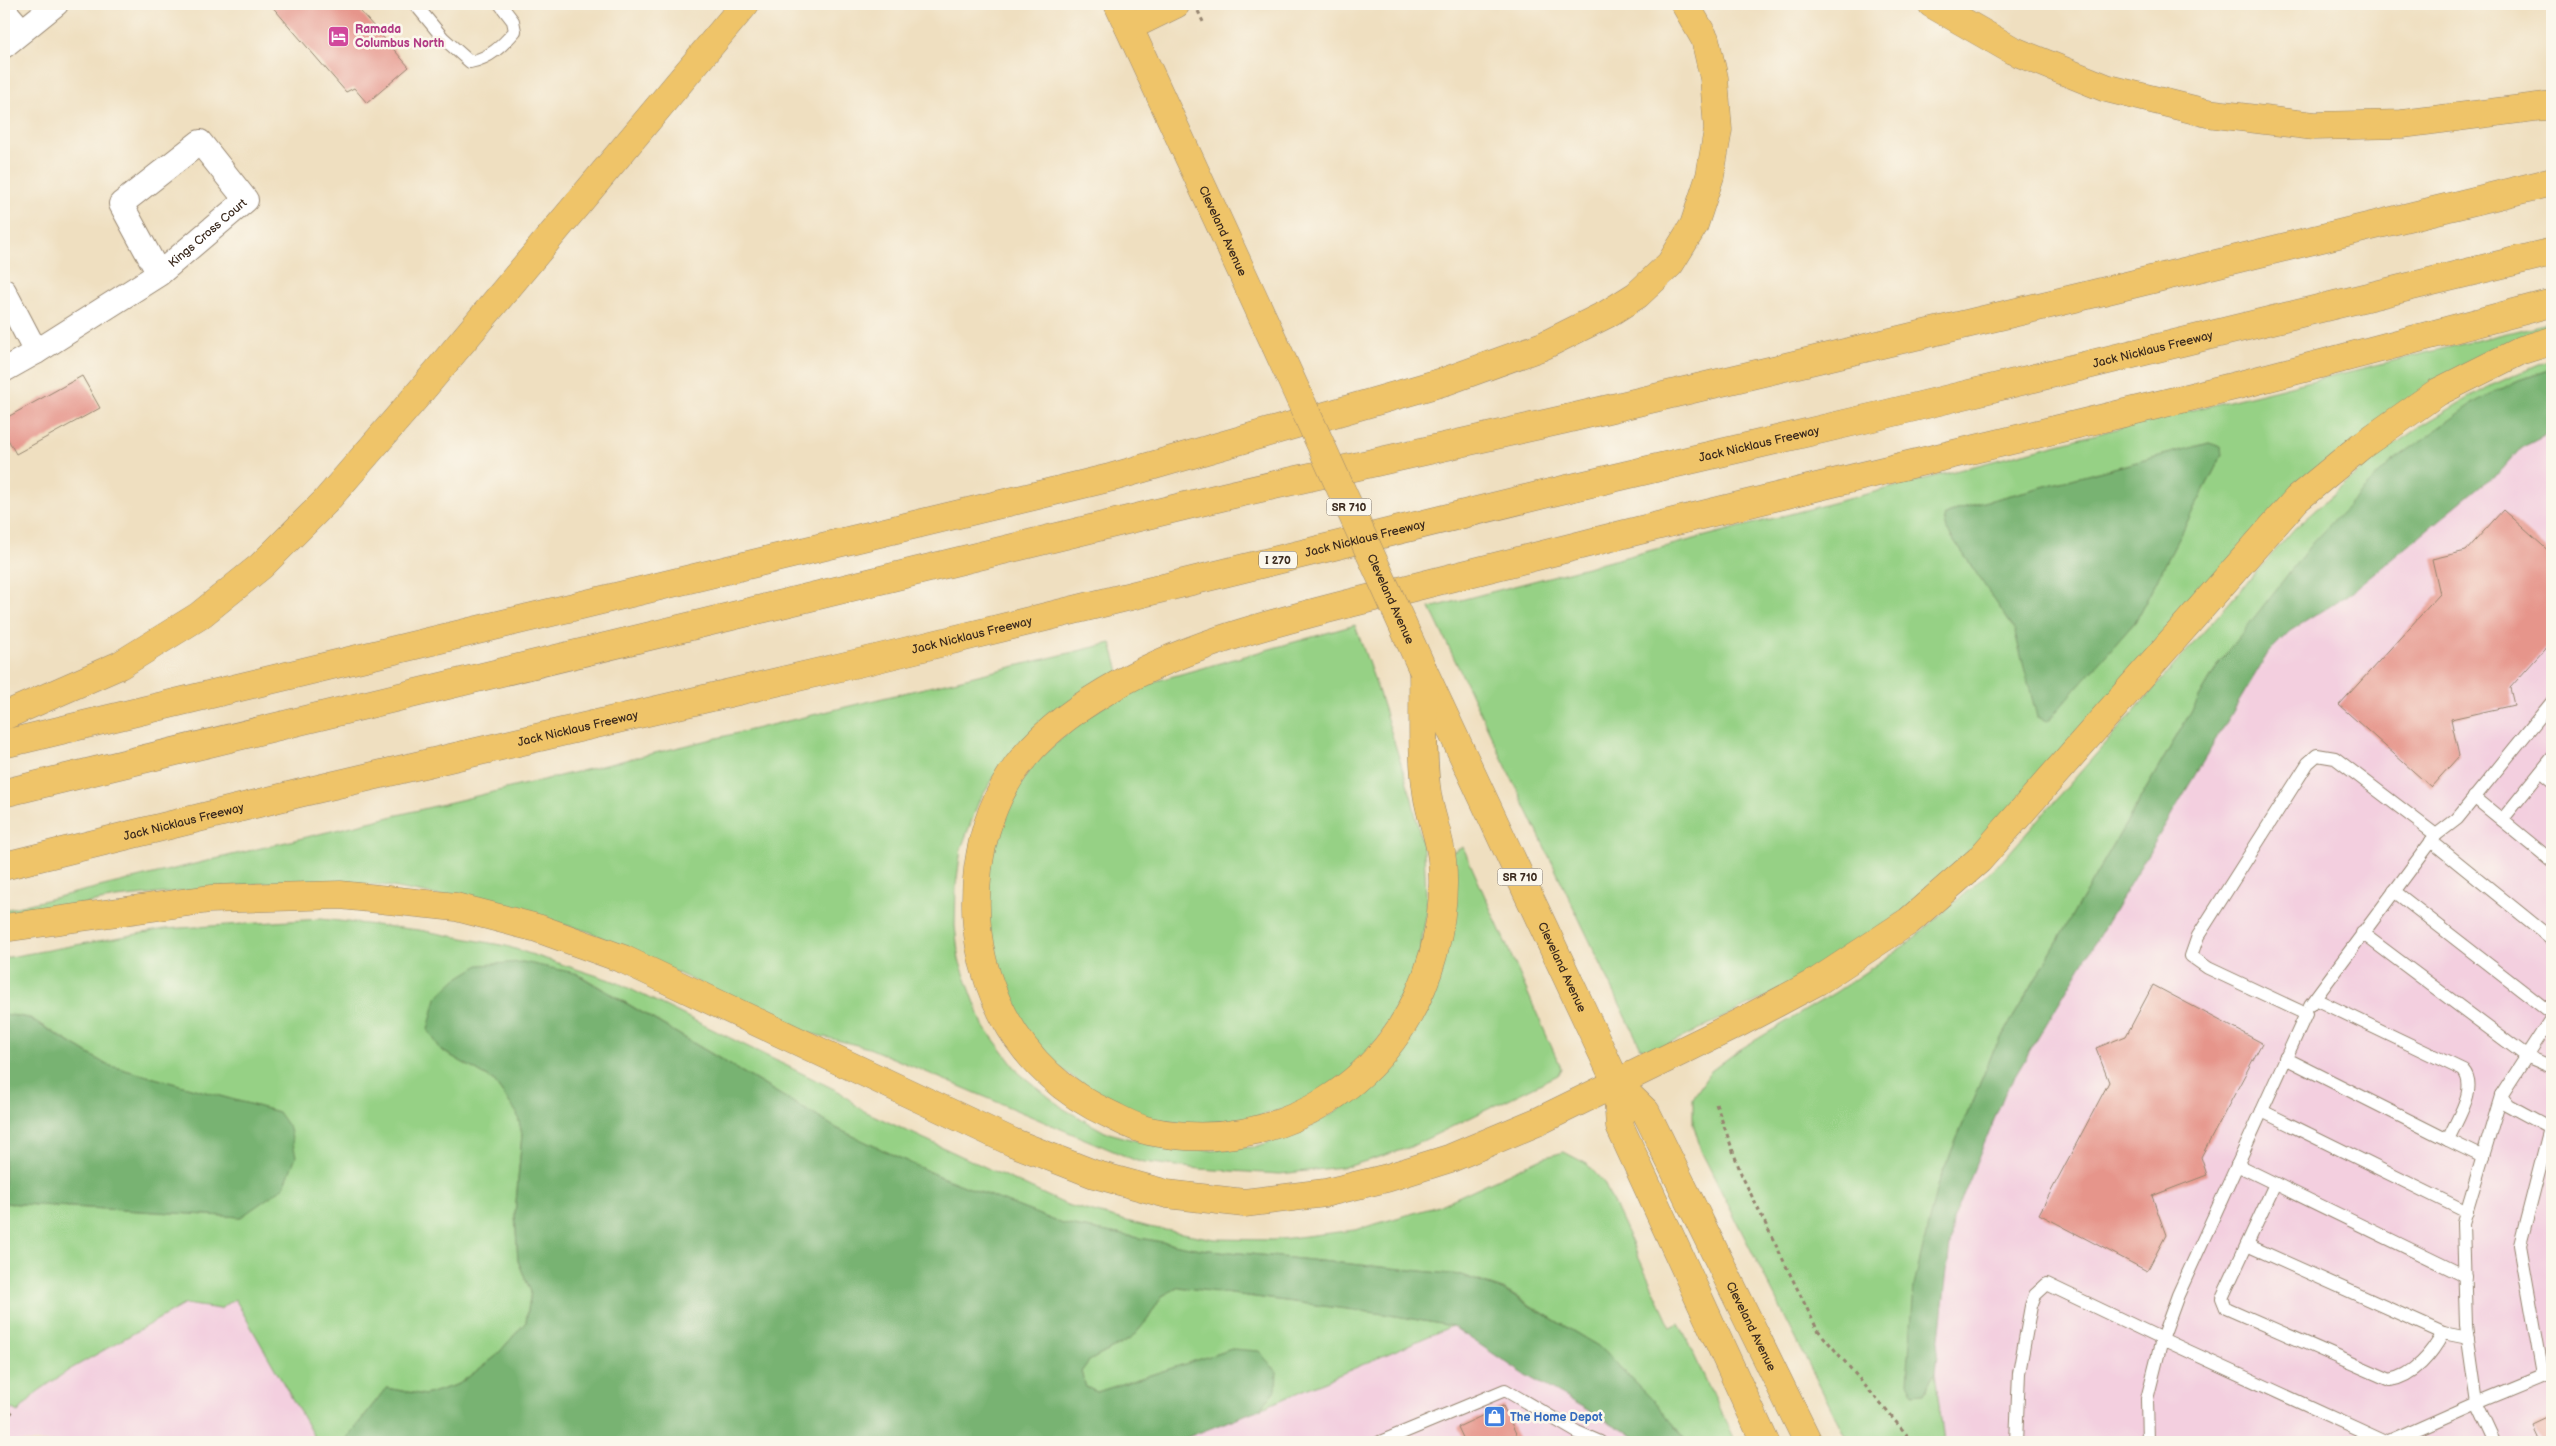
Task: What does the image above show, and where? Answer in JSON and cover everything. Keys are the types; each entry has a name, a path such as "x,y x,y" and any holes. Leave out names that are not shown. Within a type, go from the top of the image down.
{"main road":[{"path":"4,716 120,665 199,616 261,566 325,502 415,398 745,4"},
{"path":"1124,16 1176,4"},
{"path":"4,744 545,612 1113,478 1446,381 1543,346 1607,314 1637,295 1670,264 1694,225 1710,176 1718,130 1714,78 1705,39 1685,4"},
{"path":"1932,4 2012,50 2098,84 2207,114 2314,126 2402,124 2552,105"},
{"name":"Cleveland Avenue","path":"1124,16 1424,670 1617,1084 1620,1127 1765,1442"},
{"path":"4,793 1217,498 1562,420 2080,298 2552,182"},
{"name":"Jack Nicklaus Freeway","path":"4,866 320,788 871,660 1545,494 1878,416 2552,252"},
{"path":"1424,670 1426,791 1442,860 1441,922 1432,961 1415,1005 1390,1043 1362,1076 1325,1103 1286,1121 1245,1133 1199,1137 1143,1130 1092,1107 1046,1075 1011,1030 990,987 977,939 975,893 982,842 994,805 1016,763 1081,706 1152,666 1276,622 1704,514 2250,382 2552,303"},
{"path":"4,928 210,899 340,895 456,907 537,928 623,959 1012,1142 1094,1174 1167,1194 1244,1203 1325,1193 1388,1178 1451,1158 1537,1122 1617,1084 1818,981 1909,921 1979,860 2297,499 2361,446 2438,392 2522,350 2552,340"},
{"name":"Cleveland Avenue","path":"1617,1084 1646,1112 1808,1442"}],"street":[{"path":"4,46 56,4"},
{"path":"4,10 22,31"},
{"name":"Kings Cross Court","path":"4,370 160,274 246,200 200,142 121,204 160,274"},
{"path":"4,291 36,352"}],"lane":[{"path":"415,4 443,38 470,62 483,60 498,50 515,31 513,21 500,4"},
{"path":"2148,1442 2147,1399 2162,1339 2178,1295 2306,1014 2362,933 2433,838 2457,819 2552,702"},
{"path":"2306,1014 2208,968 2191,956 2198,936 2308,763 2317,755 2335,758 2552,939"},
{"path":"2502,820 2552,758"},
{"path":"2541,772 2552,781"},
{"path":"2474,797 2552,861"},
{"path":"2394,891 2552,1015 2501,1096 2464,1223 2468,1338 2477,1403 2495,1442"},
{"path":"2362,933 2526,1056 2552,1067"},
{"path":"2316,998 2463,1070 2470,1078 2470,1088 2448,1140"},
{"path":"2286,1058 2483,1157"},
{"path":"2016,1442 2019,1373 2031,1306 2035,1295 2047,1284 2387,1442 2548,1373 2520,1245 2551,1129 2508,1105 2501,1096"},
{"path":"2262,1111 2467,1212"},
{"path":"2237,1165 2465,1276"},
{"path":"2275,1184 2222,1298 2226,1308 2390,1380 2410,1374 2435,1349 2443,1333"},
{"path":"2247,1245 2443,1333 2468,1338"},
{"path":"1380,1442 1504,1390 1577,1432 1600,1442"}],"path":[{"path":"1716,1104 1742,1176 1817,1329 1913,1442"},
{"path":"4,1420 14,1410"}],"shaded area":[{"path":"2552,432 2552,1442 1944,1442 1935,1372 1953,1219 2005,1093 2268,653 2290,631 2348,595 2481,485 2500,472 2521,448"},
{"path":"4,1203 241,1217 344,1442 4,1442"},
{"path":"1452,1326 1522,1373 1642,1442 1175,1442 1260,1409"}],"green space":[{"path":"2552,322 2552,334 2381,423 1954,872 1832,965 1654,1051 1641,1048 1430,608 2135,424","holes":["2209,443 2220,447 2222,455 2135,622 2048,720 2026,667 2015,629 1947,530 1944,516 1958,509"]},
{"path":"2552,359 2552,369 2514,382 2221,660 1993,1052 1937,1186 1924,1393 1935,1372 1944,1442 1848,1442 1702,1153 1693,1123 1693,1098 1711,1071 1739,1050 1836,992 1908,943 2003,860 2295,528 2371,461 2421,426 2483,389"},
{"path":"2552,369 2552,432 2521,448 2500,472 2481,485 2348,595 2290,631 2268,653 2005,1093 1953,1220 1935,1372 1924,1393 1913,1394 1907,1382 1914,1286 1937,1186 1993,1052 2221,660 2313,542 2390,463 2475,402 2514,382"},
{"path":"2209,443 2221,447 2222,455 2135,622 2048,721 2037,717 2014,629 1947,530 1944,516 1958,509"},
{"path":"1355,625 1378,690 1412,799 1424,852 1427,911 1418,961 1404,995 1380,1038 1340,1082 1314,1100 1213,1130 1124,1115 1013,1033 979,887 991,830 1036,760 1081,721 1119,697 1156,681"},
{"path":"1111,643 1120,675 1001,767 979,801 961,849 956,886 955,926 959,960 983,1025 1019,1073 1064,1109 1105,1132 1156,1146 1206,1150 1255,1147 1305,1130 1344,1106 1381,1069 1453,852 1463,847 1561,1068 1558,1075 1408,1148 1350,1166 1280,1174 1200,1169 1137,1161 869,1048 804,1032 590,932 501,907 381,885 266,883 116,898 4,919 4,910"},
{"path":"321,919 419,930 506,946 616,982 840,1092 862,1110 1067,1205 1149,1227 1214,1239 1273,1240 1355,1230 1438,1206 1542,1158 1564,1152 1587,1164 1604,1183 1671,1327 1679,1323 1735,1442 1687,1442 1654,1401 1598,1346 1503,1289 1461,1275 1200,1249 1063,1224 936,1175 838,1129 576,973 441,1050 493,1080 517,1113 522,1134 515,1214 518,1261 531,1292 526,1322 495,1357 459,1384 425,1395 386,1388 344,1442 317,1442 235,1299 220,1309 185,1304 69,1370 37,1392 18,1412 12,1409 4,1413 4,1203 241,1217 278,1112 107,1065 30,1018 4,1014 4,958 165,929"},
{"path":"523,962 575,973 838,1129 936,1175 1063,1224 1200,1249 1461,1275 1503,1290 1598,1346 1654,1401 1687,1442 1642,1442 1522,1373 1452,1326 1384,1314 1179,1287 1162,1296 1148,1319 1132,1338 1089,1361 1081,1372 1086,1387 1097,1392 1232,1349 1259,1351 1277,1372 1276,1390 1260,1409 1175,1442 344,1442 386,1388 425,1395 459,1384 495,1357 526,1322 531,1292 518,1261 515,1214 522,1134 517,1113 493,1080 441,1050 428,1030 436,998 456,979 479,965"},
{"path":"4,1014 29,1018 107,1065 278,1112 290,1129 296,1156 284,1187 241,1217 4,1203"},
{"path":"1179,1287 1384,1314 1452,1326 1260,1409 1276,1390 1232,1349 1097,1392 1086,1387 1081,1372 1089,1361 1132,1338 1148,1319 1162,1296"}],"building":[{"name":"Ramada Columbus North","path":"270,4 354,4 409,67 367,103 354,88 346,92"},
{"path":"82,376 100,408 16,454 4,432 4,419"},
{"path":"2503,510 2552,554 2552,641 2510,688 2514,705 2451,719 2459,756 2431,787 2339,705 2440,594 2432,559 2466,551"},
{"path":"2153,985 2262,1043 2201,1157 2207,1175 2152,1196 2166,1235 2147,1271 2039,1214 2109,1082 2096,1048 2126,1036"},
{"name":"The Home Depot","path":"1503,1406 1520,1442 1465,1442 1458,1427"},
{"path":"2552,1416 2552,1442 2541,1442 2533,1425"}],"place":[{"name":"Ramada Columbus North","path":"339,36"},
{"name":"The Home Depot","path":"1494,1417"}]}
